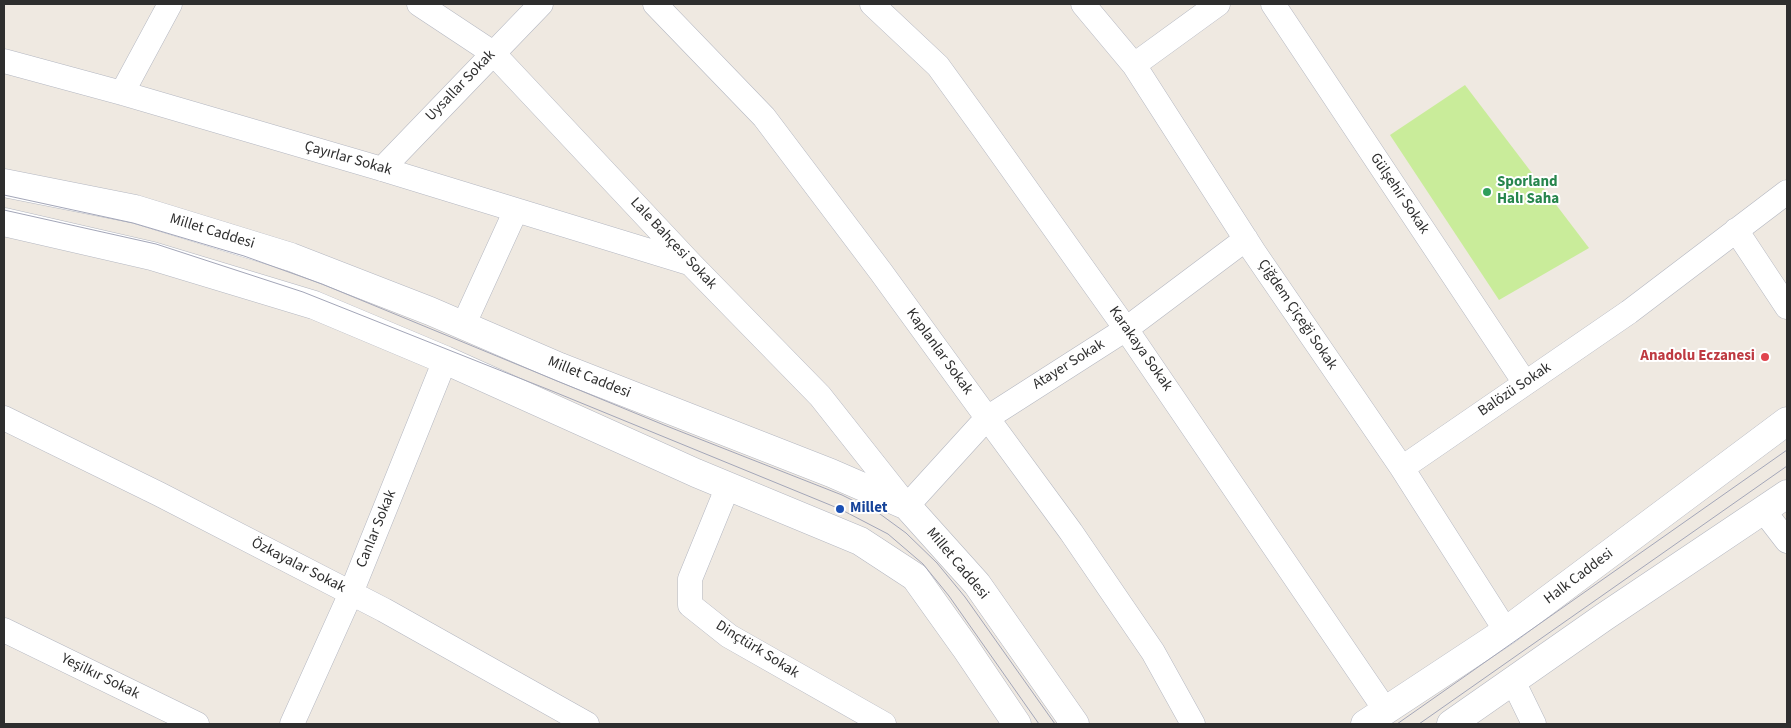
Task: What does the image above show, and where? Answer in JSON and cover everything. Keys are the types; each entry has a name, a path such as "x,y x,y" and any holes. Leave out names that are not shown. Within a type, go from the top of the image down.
{"main road":[{"name":"Millet Caddesi","path":"4,183 136,209 291,257 430,311 560,367 831,473 907,506 977,584 1075,724"},
{"path":"4,222 152,256 314,305 445,360 728,486 860,541 915,577 1017,724"},
{"name":"Halk Caddesi","path":"1375,718 1506,631 1787,421"},
{"path":"1451,724 1787,494"}],"street":[{"path":"122,93 170,4"},
{"name":"Lale Bahçesi Sokak","path":"419,4 493,53 691,264 820,396 907,506"},
{"name":"Uysallar Sokak","path":"382,169 541,4"},
{"name":"Kaplanlar Sokak","path":"655,4 764,117 881,272 1071,532 1153,652 1193,724"},
{"name":"Karakaya Sokak","path":"872,4 938,66 1126,329 1375,718"},
{"name":"Çiğdem Çiçeği Sokak","path":"1083,4 1134,65 1246,239 1402,468 1506,631"},
{"path":"1134,65 1218,4"},
{"name":"Gülşehir Sokak","path":"1273,4 1525,383"},
{"name":"Çayırlar Sokak","path":"4,61 122,93 382,169 691,264"},
{"name":"Balözü Sokak","path":"1402,468 1629,312 1787,192"},
{"path":"463,326 516,210"},
{"path":"1736,230 1787,307"},
{"name":"Atayer Sokak","path":"907,506 986,418 1126,329 1246,239"},
{"name":"Canlar Sokak","path":"292,724 351,593 445,360"},
{"name":"Özkayalar Sokak","path":"4,418 159,494 392,614 587,724"},
{"name":"Dinçtürk Sokak","path":"728,486 690,579 690,605 729,636 884,724"},
{"path":"1763,510 1787,541"},
{"name":"Yeşilkır Sokak","path":"4,630 197,724"},
{"path":"1513,681 1534,724"}],"green space":[{"name":"Sporland Halı Saha","path":"1465,85 1589,248 1499,300 1390,135"}],"tram line":[{"path":"4,195 133,223 244,256 322,284 664,425 842,495 880,514 906,533 937,563 965,597 1055,724"},
{"path":"4,210 156,244 303,292 552,391 840,509 888,534 923,564 949,596 1039,724"},
{"path":"1397,724 1787,450"},
{"path":"1419,724 1787,466"}],"place":[{"name":"Sporland Halı Saha","path":"1487,192"},
{"name":"Anadolu Eczanesi","path":"1765,357"},
{"name":"Millet","path":"840,509"}]}
